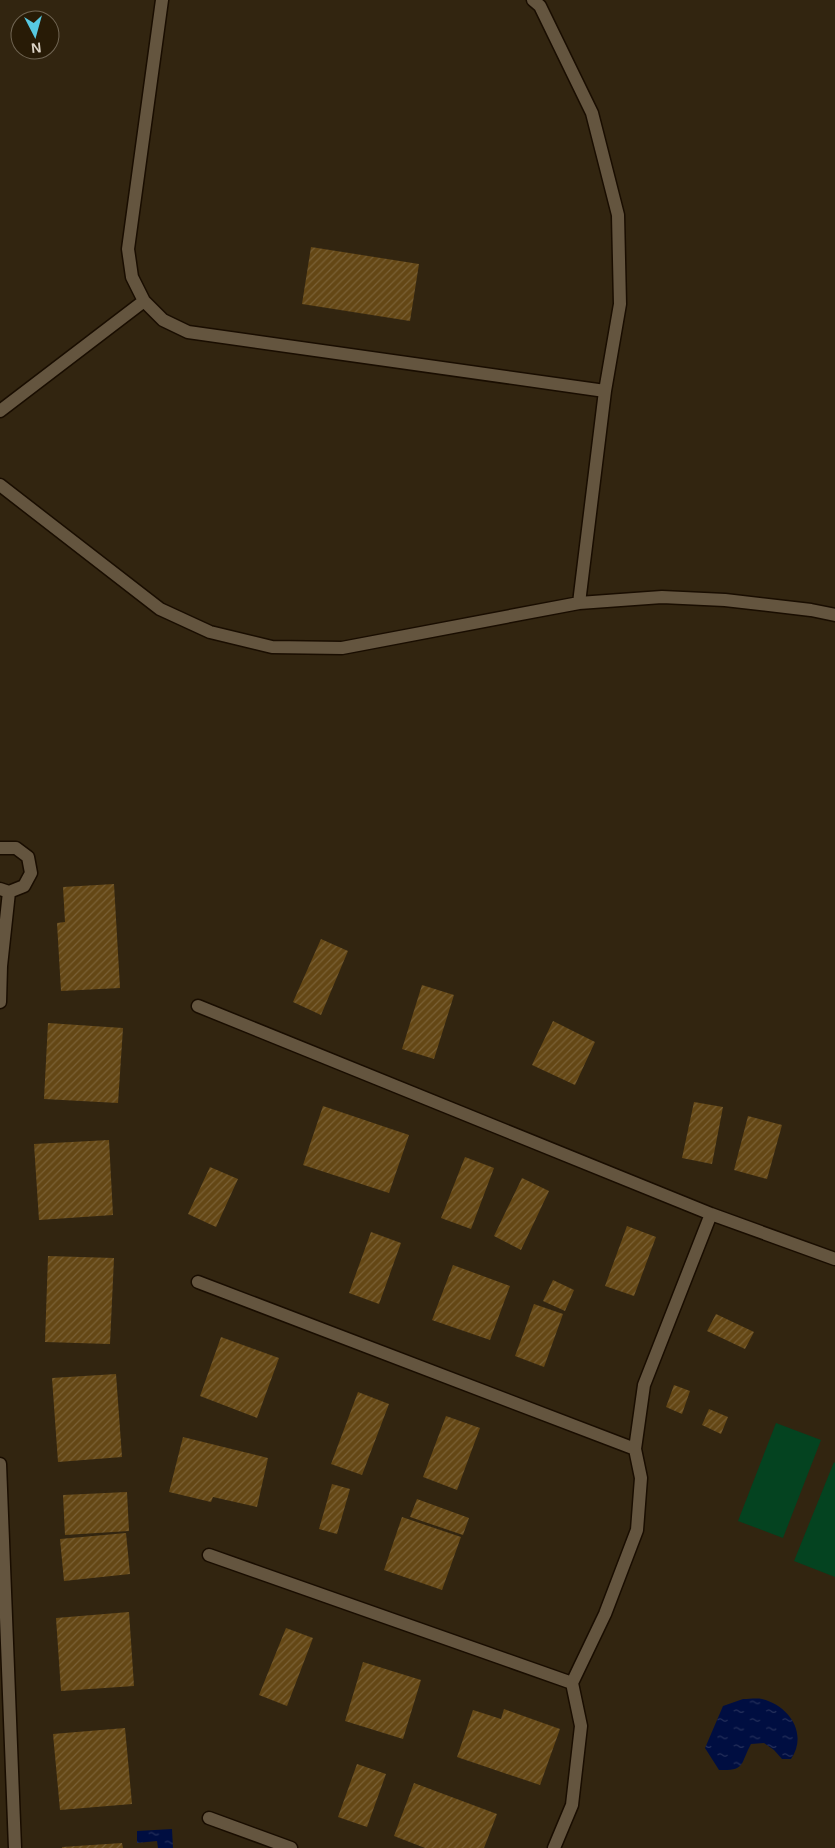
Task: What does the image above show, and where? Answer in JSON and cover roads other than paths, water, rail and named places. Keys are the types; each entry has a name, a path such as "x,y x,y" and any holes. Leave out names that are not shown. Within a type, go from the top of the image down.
{"street":[{"path":"162,0 128,250 132,277 144,301 163,320 188,332 605,391"},
{"path":"540,2 592,113 618,215 620,304 605,391 579,603"},
{"path":"0,411 144,301"},
{"path":"0,485 160,609 210,632 272,647 342,648 579,603 662,597 725,600 811,610 835,615"},
{"path":"0,848 16,848 28,857 31,873 24,886 5,891 0,1002"},
{"path":"198,1006 711,1214 835,1259"},
{"path":"554,1848 572,1805 581,1726 572,1683 606,1614 637,1530 641,1478 635,1449 644,1385 711,1214"},
{"path":"198,1282 635,1449"},
{"path":"0,1464 15,1848"},
{"path":"209,1555 572,1683"},
{"path":"209,1818 291,1848"}],"water":[{"path":"743,1699 762,1699 781,1708 788,1714 797,1731 798,1740 796,1750 791,1759 782,1759 764,1743 751,1744 741,1765 734,1769 719,1770 705,1748 723,1706"},
{"path":"172,1829 173,1848 158,1848 157,1841 137,1843 137,1831"}]}
